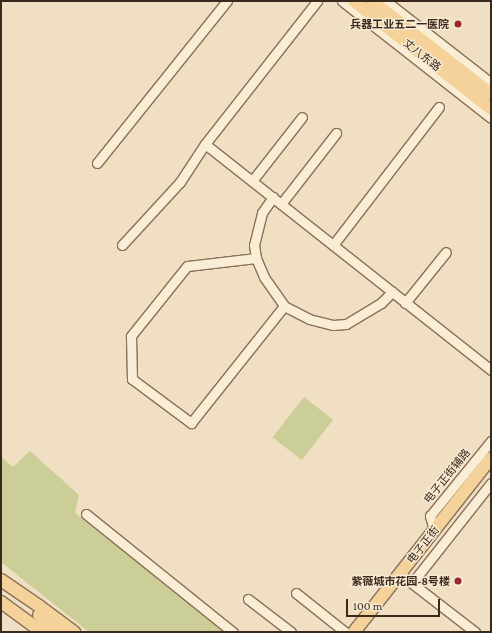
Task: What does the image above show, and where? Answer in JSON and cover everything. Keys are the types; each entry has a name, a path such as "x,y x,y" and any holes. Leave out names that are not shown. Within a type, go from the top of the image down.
{"main road":[{"name":"丈八东路","path":"354,1 491,109"},
{"name":"丈八东路","path":"372,1 411,26 491,94"},
{"name":"电子正街","path":"354,632 406,578 434,530 491,458"},
{"name":"电子正街","path":"363,632 491,468"},
{"path":"1,582 59,632"},
{"path":"1,582 39,606 74,632"},
{"path":"1,602 42,632"},
{"path":"1,607 28,632"}],"street":[{"path":"97,163 227,1"},
{"path":"122,245 180,182 205,144 317,1"},
{"path":"342,1 491,118"},
{"path":"386,1 411,26 491,83"},
{"path":"332,245 439,107"},
{"path":"252,181 302,118"},
{"path":"282,204 336,133"},
{"path":"205,144 491,370"},
{"path":"273,197 262,213 254,244 256,258 264,277 284,306 309,319 333,325 346,324 376,307 392,292"},
{"path":"405,303 446,252"},
{"path":"256,258 187,266 131,336 132,378 191,423 284,306"},
{"name":"电子正街辅路","path":"434,530 430,516 491,441"},
{"path":"475,632 406,578 491,483"},
{"path":"86,514 233,632"},
{"path":"296,593 345,632"},
{"path":"248,599 291,632"}],"green space":[{"path":"304,397 333,420 302,460 273,437"},
{"path":"30,451 79,495 75,513 226,632 89,632 1,562 1,457 13,467"}],"place":[{"name":"兵器工业五二一医院","path":"458,24"},
{"name":"紫薇城市花园-8号楼","path":"458,581"}]}
